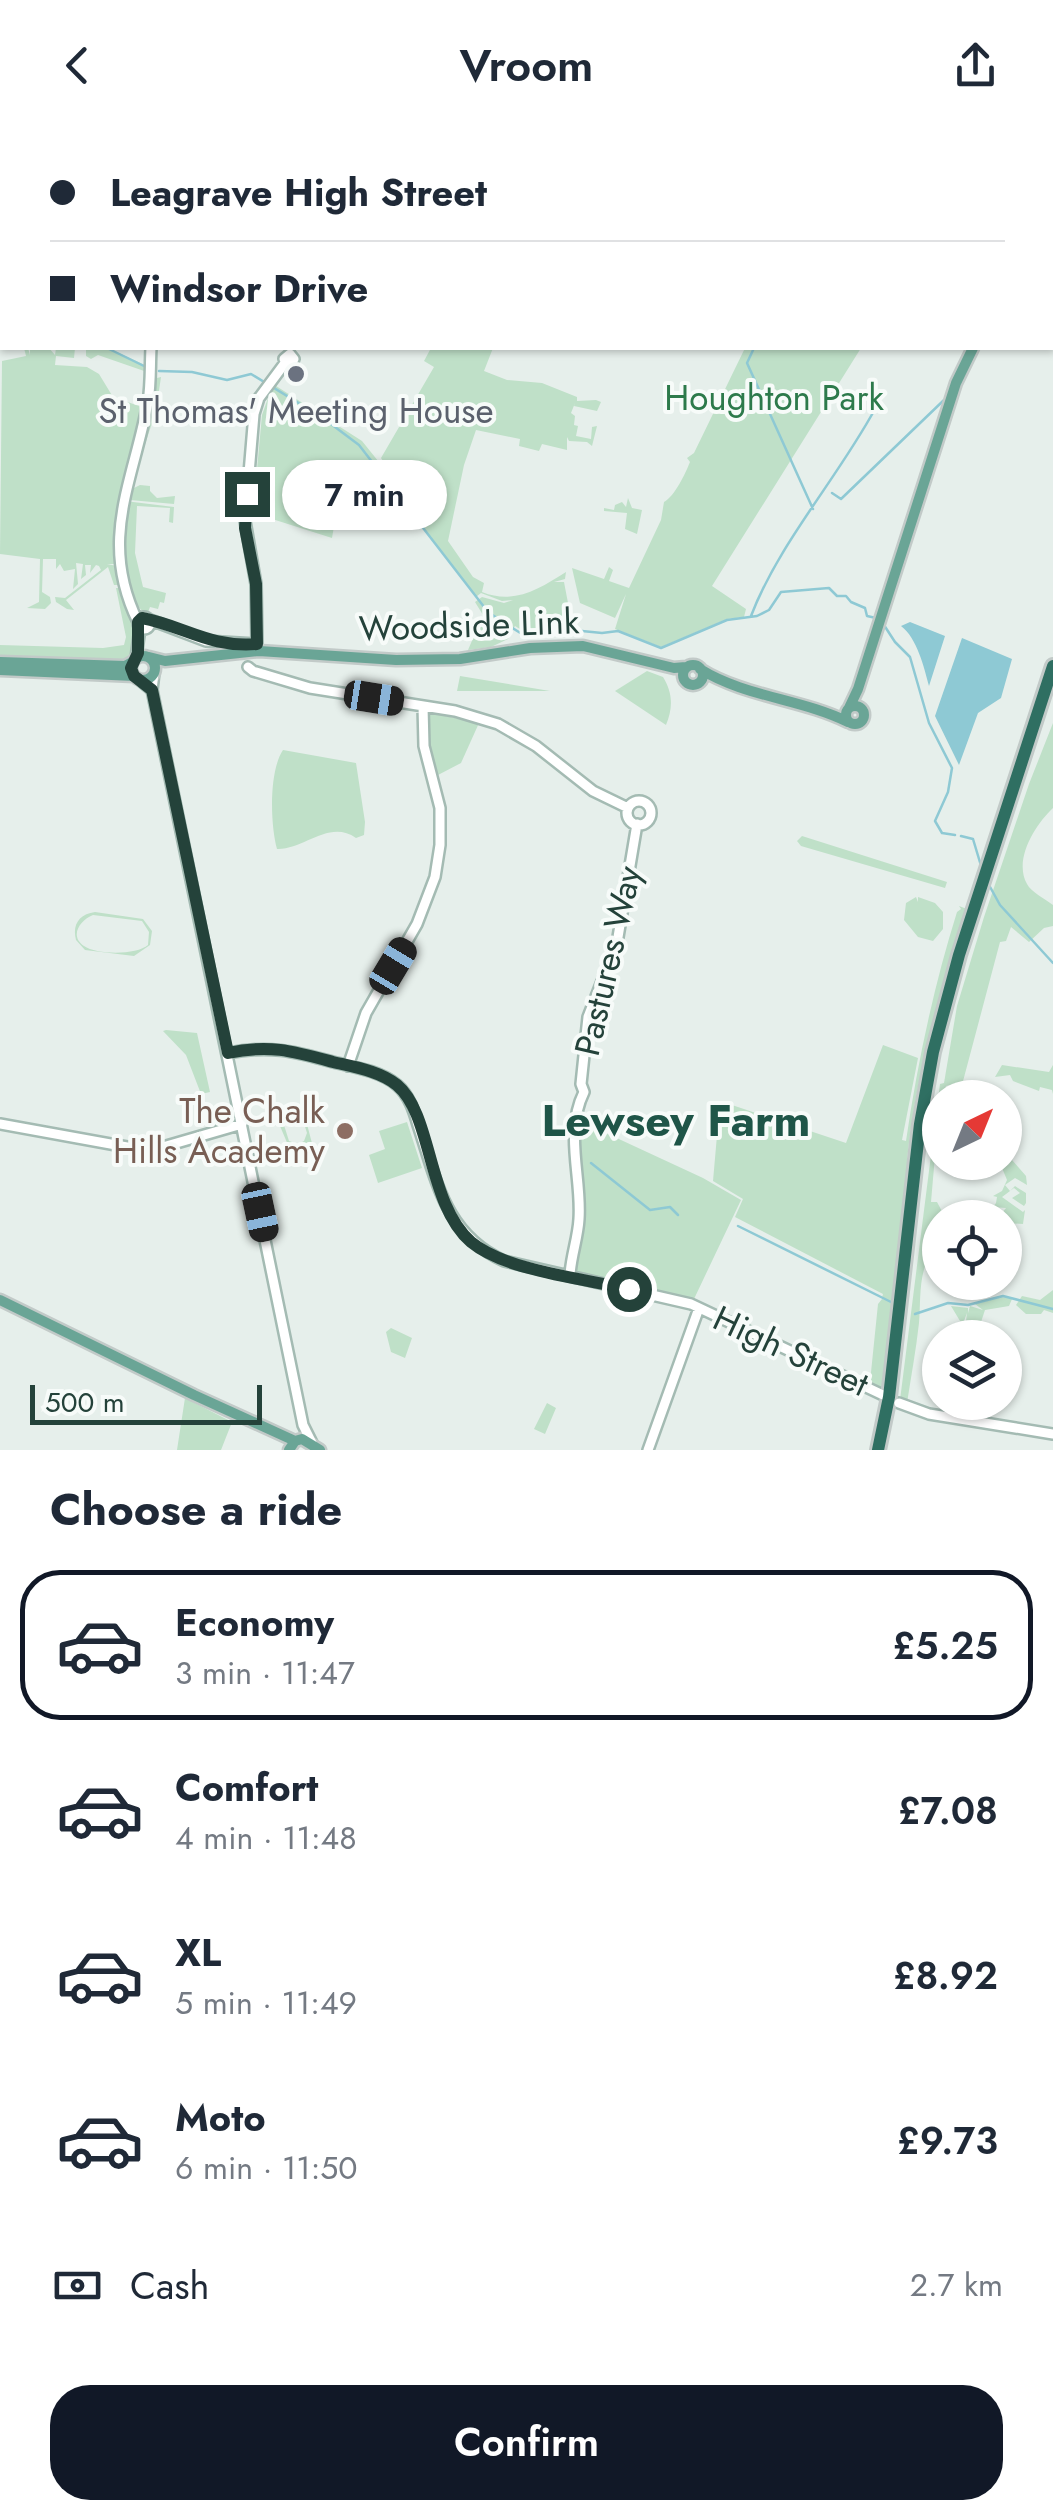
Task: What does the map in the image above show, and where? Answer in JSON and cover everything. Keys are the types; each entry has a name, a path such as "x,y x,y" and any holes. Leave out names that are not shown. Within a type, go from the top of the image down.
{"highway":[{"path":"881,1450 926,1088 943,1011 1053,666"},
{"path":"982,893 1053,694"}],"main road":[{"path":"852,709 956,382 972,350"},
{"name":"Woodside Link","path":"137,678 150,678 162,664 286,653 396,660 583,646 678,669 694,665 742,687"},
{"name":"Woodside Link","path":"0,662 123,666 141,659 246,658"},
{"path":"141,659 154,672"},
{"path":"0,670 137,678 141,659"},
{"name":"Woodside Link","path":"652,662 692,682 708,680 742,687 829,712 848,722 845,716 852,709"},
{"path":"686,668 683,673 692,682 702,676 700,668"},
{"name":"Woodside Link","path":"829,712 852,709"},
{"path":"0,1300 292,1445 315,1447"}],"street":[{"path":"141,659 144,624 128,596 121,565 119,518 148,404 151,350"},
{"path":"144,624 228,645 257,644 256,584 245,520 254,414 285,359 278,350"},
{"path":"246,658 253,671 310,688 471,714 506,728 536,746 576,780 628,808"},
{"path":"154,672 152,690 303,1425 315,1447"},
{"path":"137,678 152,690"},
{"path":"348,1066 366,1013 417,924 435,878 440,808 424,746 423,706"},
{"path":"638,801 649,808 649,818 637,824 629,818 628,808 638,801"},
{"name":"Pastures Way","path":"570,1274 580,1218 574,1148 584,1092 581,1084 588,1017 618,943 637,824"},
{"name":"High Street","path":"228,1053 273,1047 378,1074 403,1092 415,1114 450,1216 468,1239 504,1261 699,1308 883,1395"},
{"path":"0,1121 148,1151 242,1124"},
{"path":"648,1450 699,1308"},
{"name":"High Street","path":"900,1403 930,1414 1053,1434"},
{"path":"292,1445 303,1425"}],"green space":[{"path":"24,350 30,355 30,350 51,350 55,355 56,350 75,350 74,358 56,356 55,365 87,367 99,374 113,397 142,407 120,495 117,564 107,564 117,566 121,585 114,585 108,567 66,600 74,610 56,602 55,597 65,598 101,570 99,566 90,573 91,565 85,565 86,575 81,579 83,564 76,563 78,584 73,589 75,569 64,571 60,564 56,569 56,559 43,559 42,592 50,597 51,603 45,609 27,608 39,602 40,559 0,554 2,361 26,356"},
{"path":"86,350 112,350 147,366 147,372 98,355 91,359"},
{"path":"430,350 492,350 484,371 507,380 542,383 577,397 577,401 601,402 597,411 574,406 575,403 571,413 575,416 574,425 578,426 576,436 591,439 592,427 597,426 592,446 569,441 567,437 567,450 542,444 539,451 519,446 520,439 476,430 464,465 448,541 473,577 484,583 482,592 494,596 526,593 566,572 565,579 554,582 564,582 573,629 537,633 515,626 508,639 491,647 468,650 483,615 475,602 482,597 504,603 513,600 502,601 481,593 476,597 407,508 413,505 411,501 394,507 338,498 402,511 408,518 400,511 390,514 374,507 338,503 332,538 253,513 262,415 273,384 362,441 403,492 381,458 434,367 424,361"},
{"name":"Houghton Park","path":"744,350 860,350 712,586 746,609 744,617 727,619 661,647 615,629 626,594 615,618 580,603 572,568 604,579 609,567 613,570 609,581 629,588 661,520 664,502 682,478 690,462 687,458 694,453"},
{"path":"161,377 156,411 127,499 153,379"},
{"path":"150,486 157,498 175,496 174,504 130,500 134,488"},
{"path":"628,498 632,508 642,510 637,534 625,529 627,513 604,511 614,510 622,502 626,507"},
{"path":"125,501 174,507 173,523 169,522 170,508 137,506 135,553 143,587 166,593 164,603 160,602 158,609 150,607 147,615 137,605 126,578"},
{"path":"116,588 123,588 138,632 130,661 0,658 0,645 124,645 126,637"},
{"path":"647,671 663,677 669,689 671,707 666,725 615,691"},
{"path":"460,676 550,691 457,691"},
{"path":"431,713 479,723 461,763 438,775 428,738 427,716"},
{"path":"1053,723 1053,808 1028,843 1023,874 1029,887 1053,905 1053,926 1044,928 1029,942 1011,927 1006,941 1000,942 963,1080 945,1080 957,1006 1029,784"},
{"path":"283,750 356,763 364,835 356,838 346,833 326,833 277,849 272,798 275,771"},
{"path":"802,836 947,882 945,888 801,846 797,841"},
{"path":"916,897 918,902 918,897 935,903 943,912 943,929 933,941 918,937 904,920 906,903"},
{"path":"959,906 967,909 916,1097 882,1392 870,1382 878,1304 887,1300 882,1298 883,1294 735,1217 743,1199 713,1181 720,1101 846,1143 883,1045 918,1058 902,1140 906,1141 927,1025"},
{"path":"89,913 143,919 152,931 150,945 134,956 85,950 76,940 75,930 78,921","holes":["93,915 142,921 149,932 148,945 135,951 98,951 84,946 77,938 80,924"]},
{"path":"163,1031 197,1033 210,1092 201,1094 186,1055"},
{"path":"1002,1065 1049,1072 1053,1065 1053,1094 1052,1090 1040,1087 1039,1091 1022,1084 1022,1080 1012,1080 1010,1075 995,1077"},
{"path":"302,1105 314,1151 311,1152 309,1142 299,1148 288,1145 280,1126 284,1113 300,1111","holes":["290,1114 302,1117 307,1133 298,1144 289,1141 284,1125"]},
{"path":"580,1121 703,1178 741,1200 694,1299 575,1272 583,1225"},
{"path":"407,1122 422,1168 378,1183 369,1155 385,1149 379,1131"},
{"path":"928,1180 933,1180 931,1200 925,1200"},
{"path":"1007,1180 1012,1180 1005,1185 1010,1191 1002,1197 1006,1200 996,1200 993,1196 1002,1191"},
{"path":"1015,1186 1026,1193 1026,1203 1024,1206 1022,1200 1012,1198 1020,1193 1014,1188 1010,1191"},
{"path":"922,1226 918,1333 907,1403 900,1400"},
{"path":"1053,1290 1053,1313 1044,1310 1041,1314 1026,1314 1016,1305 1022,1296 1040,1300"},
{"path":"1012,1300 1009,1306 985,1310 982,1320 966,1320 967,1313 964,1320 959,1320 951,1306 968,1308 968,1313 970,1306 983,1310 975,1304"},
{"path":"391,1328 412,1338 405,1358 391,1352 386,1332"},
{"path":"185,1398 232,1422 221,1450 177,1450"},
{"path":"547,1403 556,1408 545,1434 534,1429"}],"water":[{"path":"910,622 945,636 929,686 916,645 901,626"},
{"path":"962,638 1012,659 1001,698 978,713 959,765 935,716"}],"waterway":[{"path":"111,350 146,367"},
{"path":"753,350 747,363 813,509"},
{"path":"159,371 192,372 227,380 251,374 323,418 359,445 488,612 522,634 562,629 618,631 661,648 727,620 757,616 769,610 781,592 829,588 837,596 846,596 865,608 867,616 876,618"},
{"path":"832,493 841,499 944,400"},
{"path":"751,616 777,563 875,409"},
{"path":"882,622 910,657 929,723 952,768 948,792 935,821 942,833 955,835"},
{"path":"961,836 973,839 982,869"},
{"path":"989,885 1000,905 1053,963"},
{"path":"591,1163 650,1210 670,1207 678,1215"},
{"path":"738,1226 891,1302"},
{"path":"915,1314 948,1303 968,1305 1003,1296 1053,1309"}],"place":[{"name":"St Thomas' Meeting House","path":"296,374"},
{"name":"The Chalk Hills Academy","path":"345,1131"}],"district":[{"name":"Lewsey Farm","path":"676,1120"}],"route":[{"path":"247,494 245,528 256,584 257,644 206,641 142,618 138,622 138,653 131,668 134,676 152,690 228,1053 264,1047 286,1049 390,1080 409,1101 450,1216 468,1239 504,1261 629,1289"}]}
